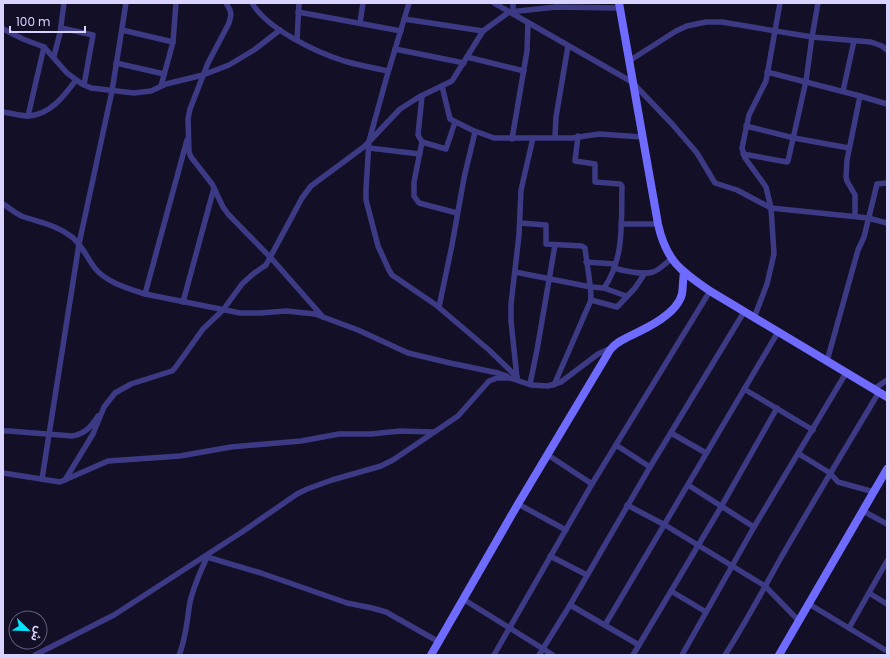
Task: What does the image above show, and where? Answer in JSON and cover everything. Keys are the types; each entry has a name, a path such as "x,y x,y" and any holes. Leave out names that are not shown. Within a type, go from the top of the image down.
{"street":[{"path":"54,56 61,28 64,3"},
{"path":"42,479 79,244 112,91 126,3"},
{"path":"161,86 173,42 176,3"},
{"path":"226,3 231,14 229,23 203,75 190,109 188,119 188,135 191,157 214,188 228,214 271,258 323,317"},
{"path":"252,3 265,20 297,40 341,60 388,71"},
{"path":"297,40 299,3"},
{"path":"360,23 363,3"},
{"path":"409,3 388,71 370,140 366,194 378,246 388,270 392,275 439,307 490,350 517,379"},
{"path":"494,3 511,11 528,23 632,82 673,125 697,153 713,182 742,193 771,208 855,216 887,223"},
{"path":"511,11 513,3"},
{"path":"754,318 767,284 774,254 771,208 766,187 743,154 742,148 746,126 753,106 764,86 780,3"},
{"path":"743,154 788,162 806,81 818,3"},
{"path":"3,431 72,436 84,434 111,398 122,388 148,377 172,371 176,368 204,329 223,310 248,277 266,265 302,198 318,180 365,146 396,113 422,96 452,81 483,31 511,11 556,7 619,6 658,224 664,245 672,259 684,272 710,291 887,397"},
{"path":"298,12 401,31"},
{"path":"404,19 483,31"},
{"path":"629,61 676,31 687,26 706,22 722,22 812,37 876,43 887,50"},
{"path":"512,139 528,44 528,23"},
{"path":"61,28 93,34 84,85"},
{"path":"3,29 44,47 54,56 67,73 84,85 99,90 127,93 151,91 161,86 203,75 240,60 280,30"},
{"path":"122,30 173,42"},
{"path":"843,91 854,41"},
{"path":"555,137 556,117 568,46"},
{"path":"28,116 44,47"},
{"path":"395,49 466,60 524,72"},
{"path":"116,63 164,74"},
{"path":"767,72 806,81 887,104"},
{"path":"3,112 28,116 37,114 57,103 76,80"},
{"path":"442,86 449,118 475,132 494,138 572,138 599,134 642,136"},
{"path":"422,96 418,135 422,142 413,190 417,200 420,203 457,213"},
{"path":"855,216 855,194 846,177 860,96"},
{"path":"422,142 446,148 454,122"},
{"path":"746,126 794,138 850,148"},
{"path":"439,307 464,178 475,132"},
{"path":"145,294 188,135"},
{"path":"578,136 575,161 595,164 595,182 622,185 619,251 612,276 604,288"},
{"path":"517,379 511,321 511,304 520,223 522,185 533,138"},
{"path":"369,148 420,154"},
{"path":"827,361 858,250 864,237 877,184 887,183"},
{"path":"183,302 214,188"},
{"path":"4,204 18,214 45,222 62,230 79,244 95,268 103,276 145,294 244,314 286,311 315,314 358,330 408,353 498,373 510,378"},
{"path":"520,223 546,225 546,243 583,247 592,300 554,385"},
{"path":"621,224 658,224"},
{"path":"530,384 555,245"},
{"path":"586,262 615,266 626,271 645,273 653,272 672,259"},
{"path":"515,272 591,287 604,288 626,296"},
{"path":"35,655 114,615 208,555 307,488 386,464 462,412 480,390 489,382 497,378 510,378 530,384 548,386 561,382 598,354 667,315 682,294 684,272"},
{"path":"592,300 616,307 635,288 645,273"},
{"path":"494,655 592,484 710,291"},
{"path":"539,655 570,605 627,505 744,312"},
{"path":"605,625 778,332"},
{"path":"431,655 518,504 613,346"},
{"path":"682,655 754,527 846,373"},
{"path":"725,655 745,624 876,391 887,380"},
{"path":"744,389 813,430"},
{"path":"633,655 722,507 778,408"},
{"path":"65,480 94,434 101,413"},
{"path":"3,473 55,482 65,480 108,461 180,456 232,448 289,443 339,434 372,434 400,431 434,432"},
{"path":"671,433 706,453"},
{"path":"616,445 650,467"},
{"path":"798,454 830,473 838,482 874,492"},
{"path":"548,455 592,484"},
{"path":"779,655 887,469"},
{"path":"688,485 754,527"},
{"path":"518,504 566,530"},
{"path":"627,505 665,525 698,546 733,565 765,586 799,621"},
{"path":"863,511 887,524"},
{"path":"208,555 347,603 386,612 439,642"},
{"path":"179,655 191,601 198,577 208,555"},
{"path":"550,556 587,575"},
{"path":"849,628 887,561"},
{"path":"671,591 706,612"},
{"path":"869,592 887,604"},
{"path":"463,599 553,655"},
{"path":"809,604 887,651"},
{"path":"570,605 639,645"}]}
